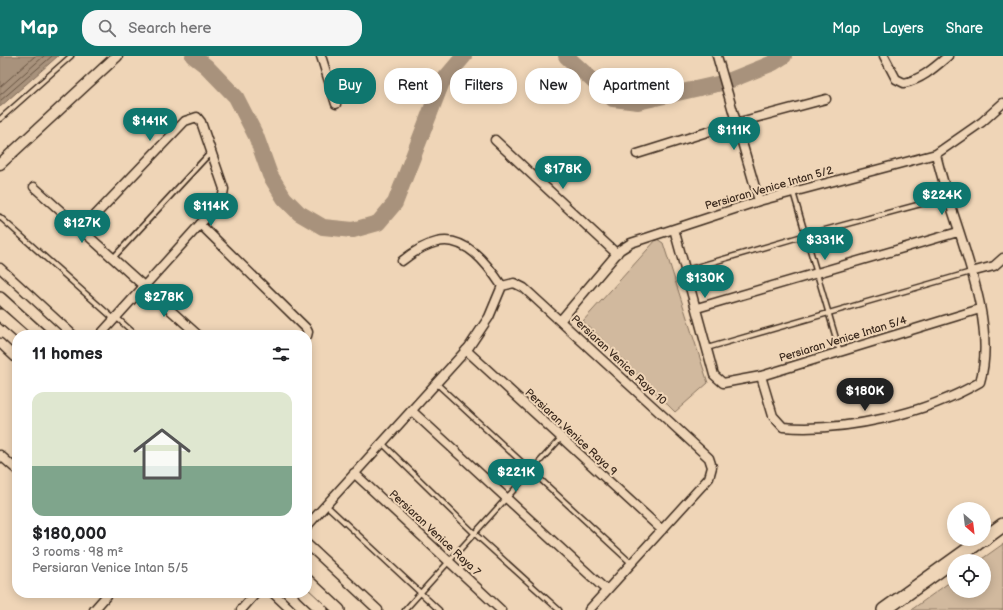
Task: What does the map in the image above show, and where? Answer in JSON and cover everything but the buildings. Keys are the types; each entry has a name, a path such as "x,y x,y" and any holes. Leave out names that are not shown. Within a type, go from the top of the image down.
{"highway":[{"path":"991,534 1003,525"},
{"path":"884,610 974,546"}],"main road":[{"path":"0,298 35,330"},
{"path":"0,315 17,330"},
{"path":"312,585 339,610"},
{"path":"309,598 322,610"}],"street":[{"path":"0,164 117,56"},
{"path":"321,56 325,68"},
{"path":"717,56 760,201"},
{"path":"884,56 896,79 904,83 914,81 932,70 948,56"},
{"path":"637,154 736,123 826,99"},
{"name":"Persiaran Venice Intan 5/2","path":"560,321 617,254 631,242 760,201 936,154 982,122 1003,103"},
{"path":"81,230 185,121 197,117 201,122 224,189 222,200 104,330"},
{"path":"495,140 617,254"},
{"path":"761,376 773,416 783,427 805,429 876,421 926,405 965,390 980,382 984,366 983,332 980,309 971,272 947,197 936,154"},
{"path":"34,187 192,330"},
{"path":"200,224 307,330"},
{"path":"674,229 707,348"},
{"path":"697,308 958,232"},
{"path":"312,520 466,350 489,318 502,286 479,257 468,249 454,242 438,242 424,247 402,261"},
{"path":"971,272 994,266 1003,258"},
{"path":"0,268 68,330"},
{"name":"Persiaran Venice Raya 10","path":"502,286 514,283 524,288 710,458 712,467 709,478 662,530"},
{"name":"Persiaran Venice Intan 5/4","path":"707,348 714,375 723,383 761,376 980,309"},
{"path":"0,344 12,355"},
{"name":"Persiaran Venice Raya 9","path":"466,350 662,530"},
{"path":"412,410 606,590"},
{"path":"0,455 12,466"},
{"name":"Persiaran Venice Raya 7","path":"354,473 501,610"},
{"path":"589,610 662,530"},
{"path":"312,549 378,610"},
{"path":"94,610 105,598"},
{"path":"241,610 252,598"},
{"path":"278,598 291,610"}],"lane":[{"path":"0,119 71,56"},
{"path":"113,258 211,152"},
{"path":"793,192 840,352"},
{"path":"686,270 806,235 947,197"},
{"path":"0,217 130,330"},
{"path":"707,348 971,272"},
{"path":"436,383 533,470 632,563"},
{"path":"405,610 561,438"},
{"path":"381,443 475,534 559,610"},
{"path":"325,505 438,610"}],"shaded area":[{"path":"657,239 663,243 708,383 675,412 583,321"},
{"path":"1003,544 1003,610 911,610 947,584 947,598 991,598 991,554 989,554"}],"water":[{"path":"0,56 58,56 0,107"}],"waterway":[{"path":"193,56 206,66 236,97 256,136 270,175 284,198 299,213 323,227 353,230 378,223 395,203 442,82 464,56"},
{"path":"566,56 613,99 638,102 726,82 773,63 784,56"}]}
